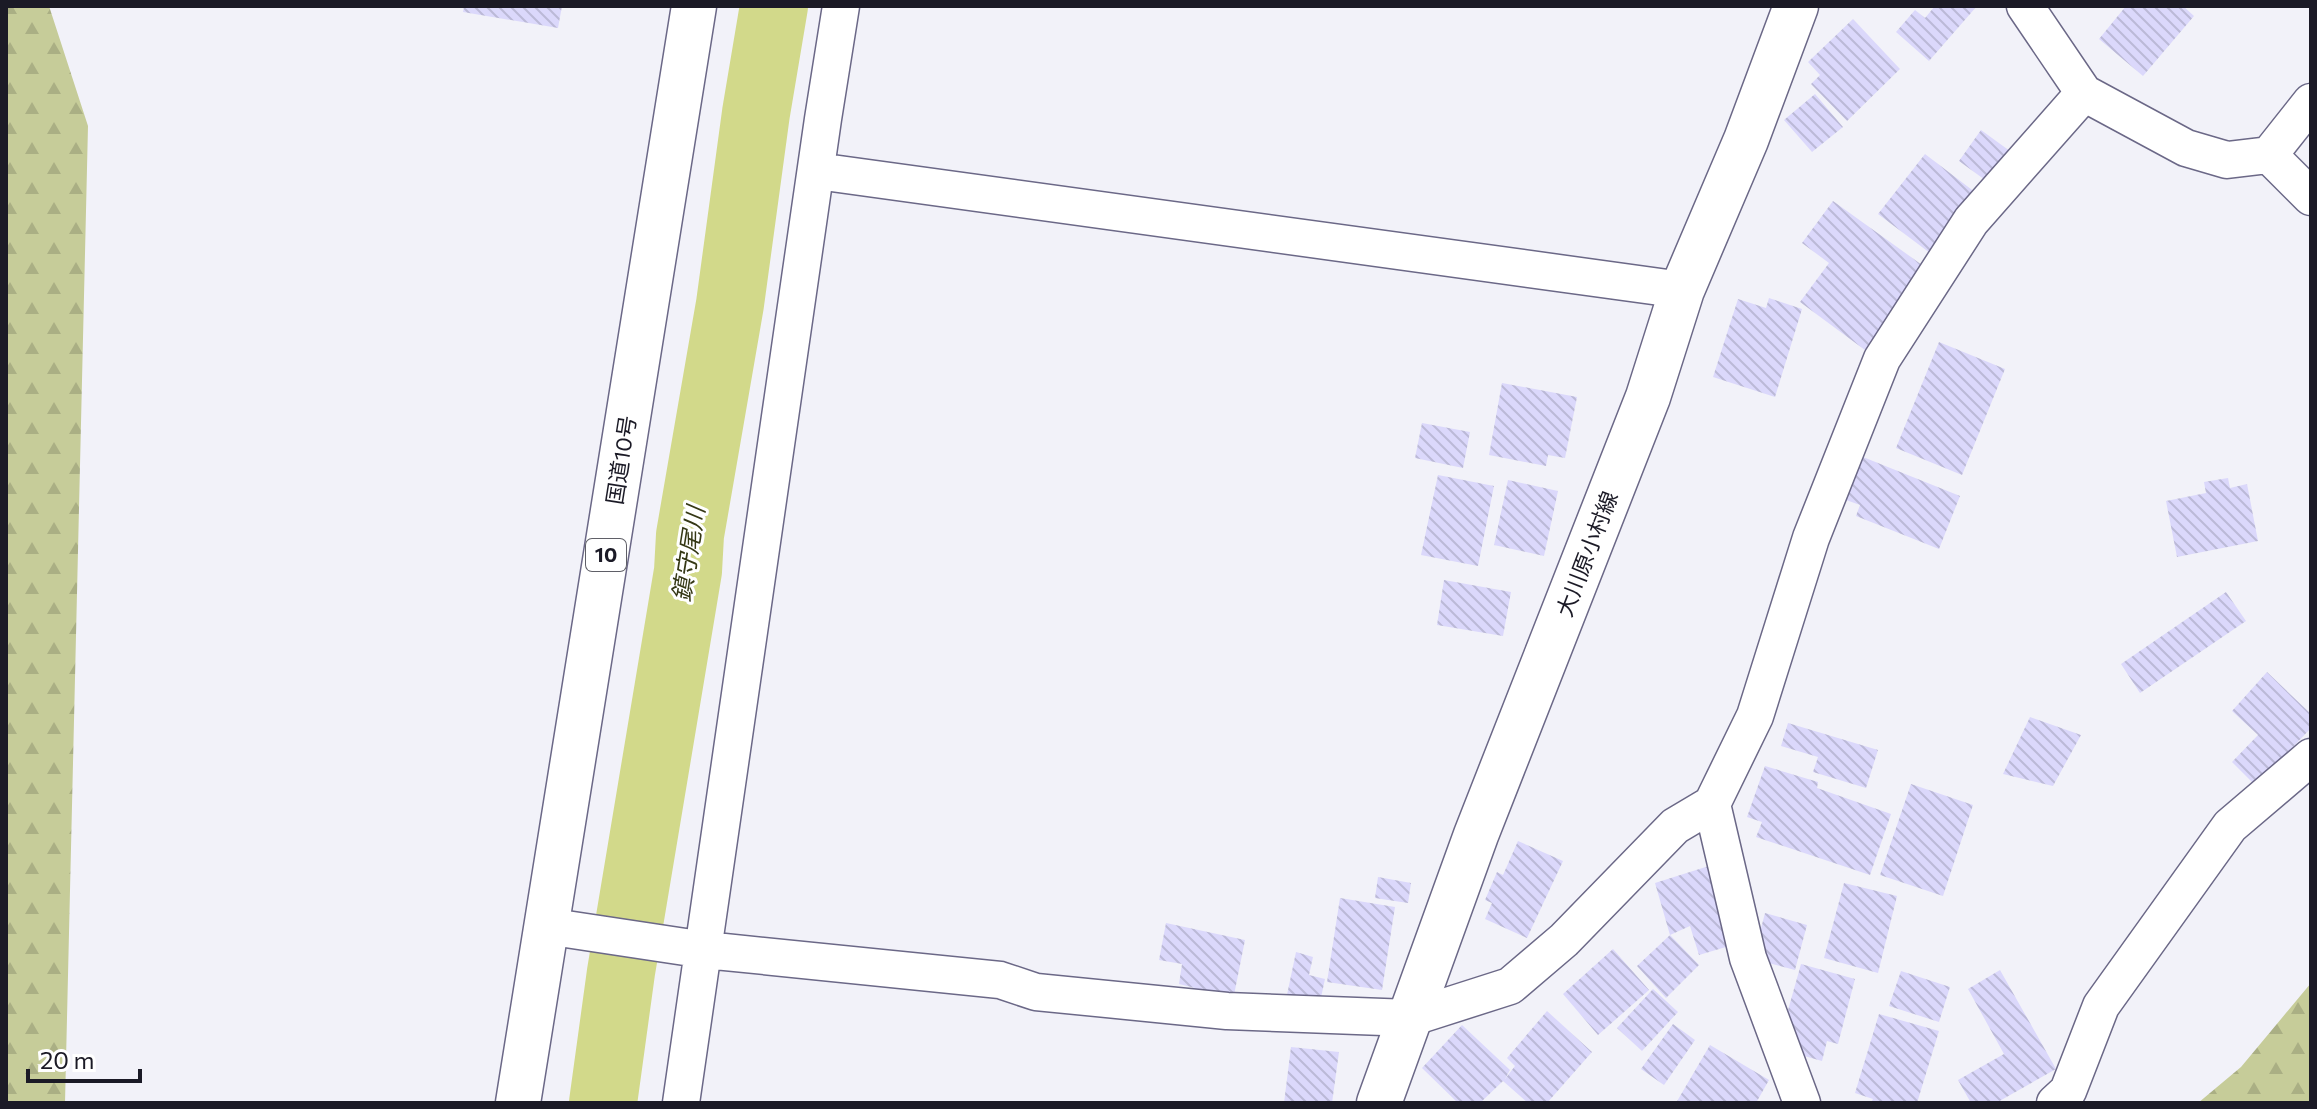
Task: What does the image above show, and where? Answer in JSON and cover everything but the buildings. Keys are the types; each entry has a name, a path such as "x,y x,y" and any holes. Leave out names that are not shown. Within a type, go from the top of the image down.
{"main road":[{"name":"国道10号","path":"518,1103 694,6"},
{"name":"大川原小村線","path":"1379,1103 1476,835 1648,397 1682,290 1746,140 1796,6"}],"street":[{"path":"681,1103 697,948 841,6"},
{"path":"2025,6 2084,93 2186,148 2227,160 2269,155 2311,102"},
{"path":"546,926 697,948 1000,980 1036,992 1212,1010 1410,1018 1510,986 1564,940 1675,826 1712,804 1755,716 1811,538 1882,359 1971,221 2084,93"},
{"path":"2269,155 2311,197"},
{"path":"817,171 1682,290"},
{"path":"2055,1103 2068,1091 2101,1006 2230,826 2311,757"},
{"path":"1712,804 1748,958 1802,1103"}],"green space":[{"path":"6,6 49,6 88,126 65,1103 6,1103"},
{"path":"2311,983 2311,1103 2198,1103 2241,1067"}],"waterway":[{"name":"鎮守尾川","path":"603,1103 621,972 688,571 690,535 730,304 774,6"}]}
